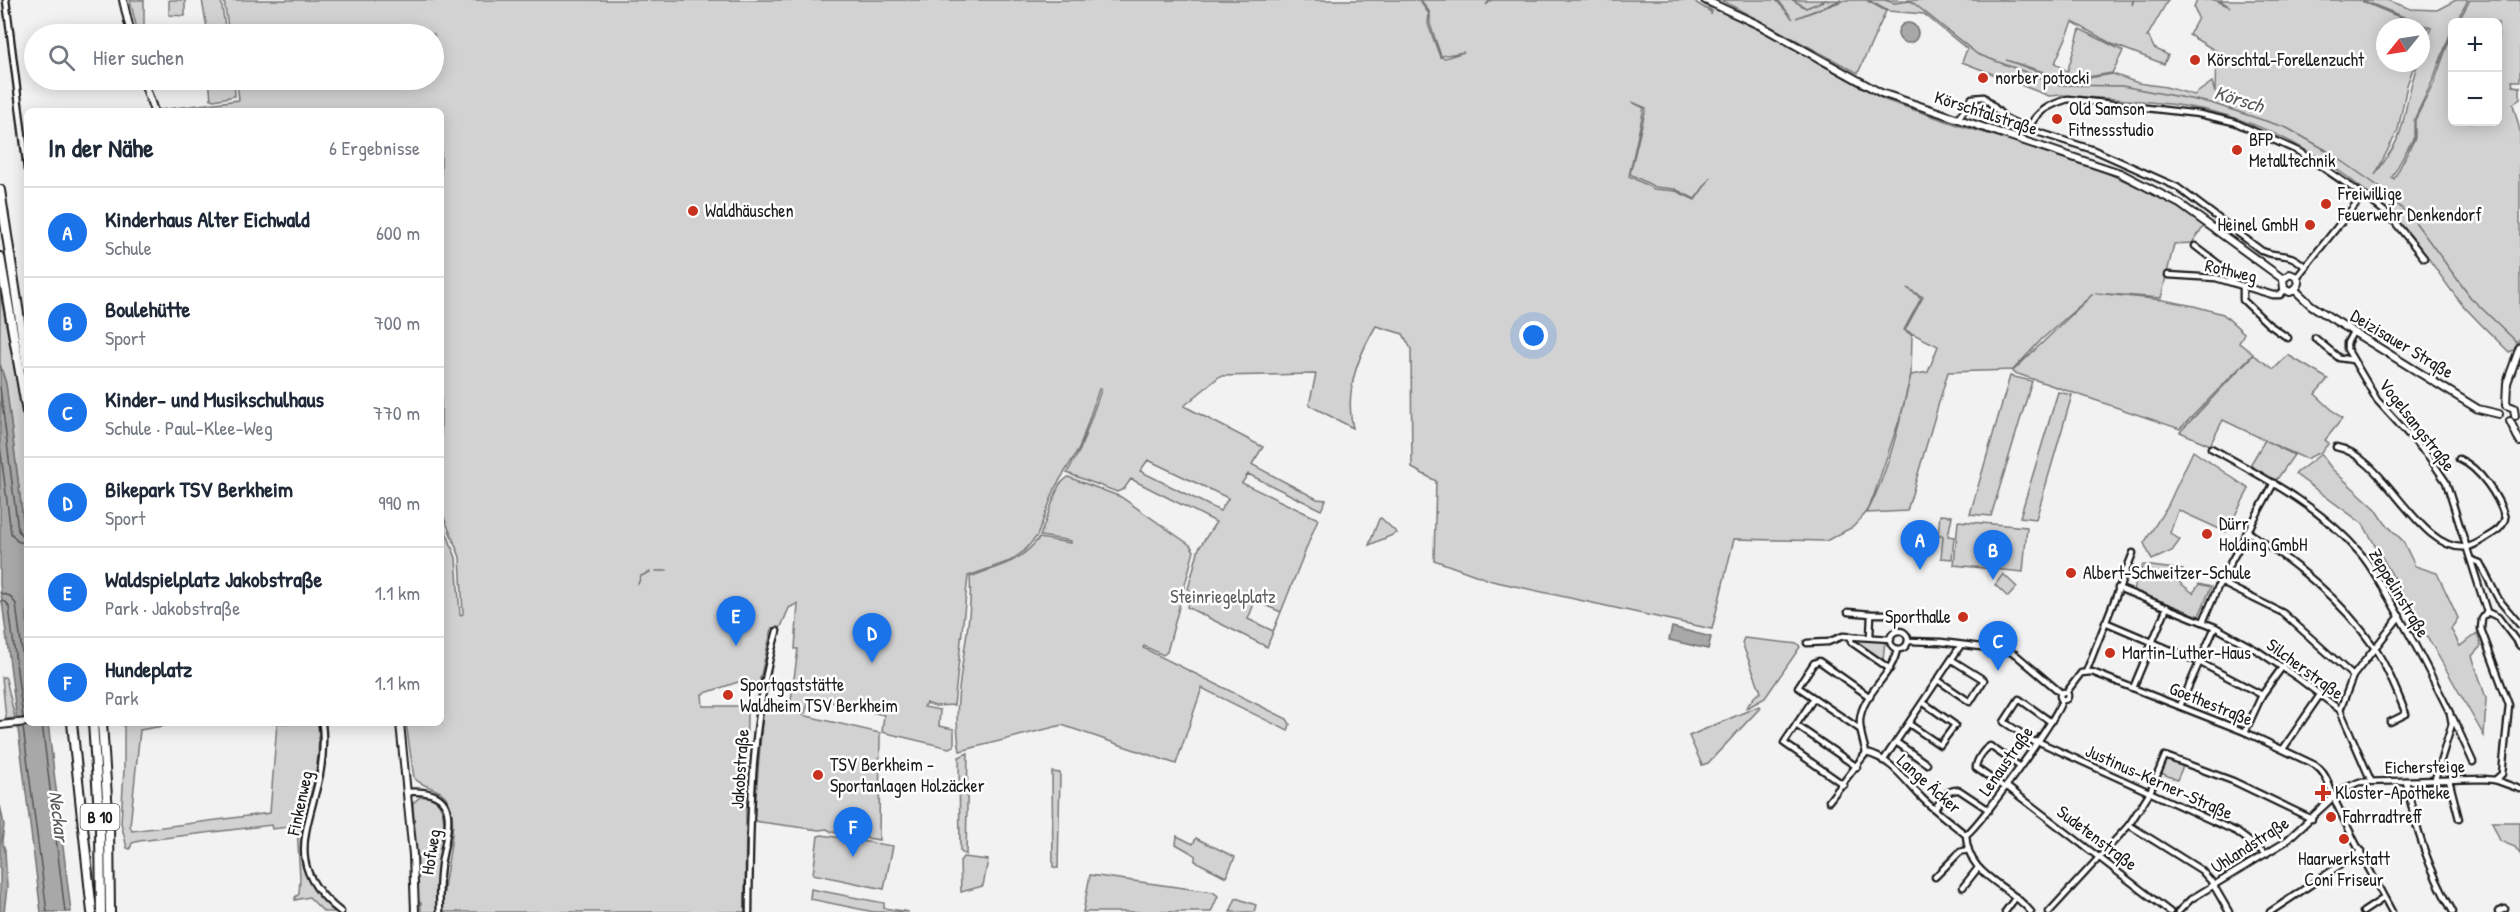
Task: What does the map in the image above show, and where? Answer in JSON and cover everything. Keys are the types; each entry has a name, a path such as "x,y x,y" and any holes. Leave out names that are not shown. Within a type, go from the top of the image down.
{"highway":[{"path":"0,190 24,346"},
{"path":"0,257 24,395"},
{"path":"72,726 92,912"},
{"name":"B 10","path":"93,726 100,828 100,912"},
{"name":"B 10","path":"102,726 109,827 110,912"}],"main road":[{"path":"123,0 129,24"},
{"name":"Körschtalstraße","path":"1705,0 1759,26 1881,93 2089,161 2154,190 2210,224 2260,264 2283,279"},
{"path":"147,90 153,108"},
{"path":"2290,274 2297,277 2299,285 2295,290 2285,290 2282,285 2283,279 2290,274"},
{"name":"Deizisauer Straße","path":"2295,290 2311,305 2478,409 2499,414"},
{"path":"2506,405 2507,383 2519,350"},
{"path":"2515,418 2502,420 2499,414 2500,408 2506,405 2514,408 2520,442"},
{"path":"0,725 24,722"},
{"path":"399,726 413,855 415,912"}],"street":[{"path":"6,0 24,120"},
{"path":"1958,120 1972,98 1984,96 2005,118 2028,129 2094,150 2177,188 2262,251 2273,255 2291,255 2305,267"},
{"path":"2028,129 2038,113 2049,105 2068,99 2199,114 2234,122 2300,152 2363,195 2389,215 2424,258"},
{"path":"2297,277 2363,195"},
{"path":"2195,246 2225,269 2233,283"},
{"name":"Rothweg","path":"2168,275 2216,278 2277,296 2285,290"},
{"path":"2243,287 2243,300 2268,324 2288,338"},
{"name":"Vogelsangstraße","path":"2353,332 2347,343 2347,349 2377,400 2439,471 2451,493 2487,612"},
{"path":"2315,338 2339,358 2353,360"},
{"path":"2336,447 2353,453 2372,468 2411,514 2433,534 2453,547 2467,547 2499,530 2505,518 2494,494 2468,463 2460,459"},
{"name":"Zeppelinstraße","path":"2211,448 2274,483 2313,510 2359,552 2400,616 2473,762"},
{"path":"2203,621 2220,582 2274,483"},
{"path":"2247,531 2293,562 2328,594 2374,648 2406,714 2390,722"},
{"path":"1908,641 2005,650 2015,654 2063,695 2081,673 2086,672 2133,553"},
{"path":"2472,560 2480,562 2499,600 2520,625"},
{"path":"2220,582 2283,613 2354,676"},
{"name":"Silcherstraße","path":"2118,588 2203,621 2283,666 2340,710 2371,781"},
{"path":"2133,688 2167,607"},
{"path":"1848,612 1887,614"},
{"path":"2495,780 2502,774 2509,705 2481,629 2482,619 2487,612 2498,617 2520,646"},
{"path":"1870,637 1871,614"},
{"path":"2340,710 2354,676 2400,616"},
{"path":"2105,622 2152,644 2199,662 2262,695"},
{"path":"2180,706 2215,627"},
{"name":"Jakobstraße","path":"749,912 752,772 761,694 777,631"},
{"path":"1894,633 1906,634 1908,641 1905,647 1897,649 1893,646 1891,639 1894,633"},
{"path":"1807,643 1828,642 1843,636 1891,639"},
{"path":"1851,636 1851,642 1890,669"},
{"path":"1883,761 1939,681 1961,645"},
{"path":"1829,801 1844,785 1866,753 1859,722 1862,710 1890,669 1897,649"},
{"path":"1939,681 1970,702 1984,680 1952,660"},
{"path":"1861,730 1798,687 1814,663 1820,661 1870,697"},
{"path":"2245,732 2262,695 2283,666"},
{"name":"Goethestraße","path":"2086,672 2245,732 2321,769 2391,912"},
{"name":"Lenaustraße","path":"1966,835 2006,787 2051,722 2061,705 2063,695"},
{"path":"2283,749 2320,695"},
{"path":"1814,698 1784,743 1844,785"},
{"name":"Justinus-Kerner-Straße","path":"2051,722 2019,699 2004,722 2036,742 2237,832 2266,854"},
{"path":"1909,724 1940,746 1955,725 1924,703"},
{"path":"2435,779 2452,724 2450,713"},
{"path":"1796,725 1857,767"},
{"name":"Finkenweg","path":"322,726 321,766 306,826 304,857 315,886 341,912"},
{"path":"1896,742 1927,764"},
{"name":"Sudetenstraße","path":"2019,766 1990,746 1977,762 1976,768 2006,787 2170,912"},
{"name":"Lange Äcker","path":"1866,753 1874,755 1902,775 1924,801 1966,835 1971,860 2031,912"},
{"path":"2049,912 2129,825 2150,792 2165,756 2233,781 2312,819"},
{"path":"2449,780 2458,819"},
{"name":"Eichersteige","path":"2334,797 2348,786 2371,781 2495,780 2520,789"},
{"path":"2406,781 2418,838 2432,873 2454,912"},
{"path":"1935,809 1946,793 1953,789 1959,790 1989,810"},
{"name":"Hofweg","path":"407,792 431,793 442,799 448,809 449,824 440,874 440,912"},
{"name":"Uhlandstraße","path":"2178,912 2191,899 2285,842 2334,797"},
{"path":"2129,825 2201,870 2229,912"},
{"path":"1935,877 1960,852 1968,850"},
{"path":"2270,912 2361,851"},
{"path":"1963,887 1978,868"},
{"path":"2005,912 2016,897"},
{"path":"2363,912 2384,898"},
{"path":"2498,912 2505,909"}],"green space":[{"path":"130,0 144,0 144,24 136,24"},
{"path":"169,0 185,0 185,16 169,15"},
{"path":"202,0 221,0 225,24 206,24"},
{"name":"Steinriegelplatz","path":"224,0 1419,0 1429,14 1428,24 1440,57 1445,58 1464,52 1441,56 1430,24 1430,13 1421,0 1490,0 1486,5 1492,0 1692,0 1711,12 1711,15 1712,11 1701,2 1767,34 1885,100 1961,126 2075,159 2164,198 2205,225 2192,243 2174,244 2161,298 2095,293 2163,300 2223,314 2244,333 2239,343 2253,354 2180,429 2012,372 2093,294 2042,339 2013,370 1948,372 1907,511 1867,513 1888,463 1898,428 1911,375 1928,372 1938,346 1905,330 1923,297 1907,288 1921,298 1904,330 1912,335 1911,374 1901,415 1874,495 1865,514 1853,527 1826,541 1734,539 1712,629 1492,581 1434,560 1436,481 1412,468 1411,349 1403,334 1376,326 1354,375 1350,401 1353,428 1309,405 1316,374 1220,376 1184,406 1263,447 1253,465 1317,499 1326,500 1321,510 1248,474 1242,483 1318,519 1281,612 1255,601 1248,619 1273,631 1280,614 1267,647 1187,607 1191,591 1188,589 1199,548 1216,522 1131,479 1124,489 1117,492 1067,473 1080,450 1100,393 1101,389 1099,389 1079,449 1056,486 1037,536 1024,551 1010,561 968,576 954,705 935,706 926,703 924,707 940,710 939,726 954,729 954,746 949,748 882,732 884,715 811,697 805,713 790,708 798,649 795,649 798,603 789,608 781,627 772,628 759,683 741,681 702,694 703,706 747,706 745,912 421,912 421,903 418,902 413,803 420,797 433,799 440,807 444,819 436,893 444,892 452,828 450,804 445,796 414,778 406,726 444,726 444,526 456,558 460,615 463,614 460,557 444,517 444,108 175,108 239,100 238,90 444,90 444,24 228,24","holes":["1632,102 1646,108 1630,174 1655,187 1675,189 1695,199 1711,177 1695,200 1676,191 1654,189 1629,176 1644,108","1148,460 1228,498 1228,499 1220,511 1140,471"]},
{"path":"1721,0 1776,0 1793,19 1778,0 1841,0 1796,18 1845,0 1866,0 1886,11 1858,73"},
{"path":"1868,0 2133,0 2132,5 2134,0 2168,0 2147,37 2154,48 2168,55 2164,64 2112,44 2073,22 2055,63 2067,71 2066,76 2080,29 2123,51 2112,73 2070,80 2006,60 2058,79 2070,81 2113,74 2138,83 2166,87 2194,95 2212,82 2215,93 2216,51 2189,35 2198,18 2194,8 2197,0 2215,0 2230,7 2219,0 2359,0 2402,18 2376,18 2376,72 2412,72 2398,130 2375,175 2400,133 2415,72 2430,72 2431,28 2430,18 2406,18 2362,0 2387,0 2411,9 2437,10 2456,0 2468,0 2458,18 2448,18 2448,40 2414,120 2414,137 2392,177 2394,179 2415,138 2415,120 2434,83 2448,43 2448,126 2502,126 2502,18 2460,18 2470,0 2520,0 2520,81 2512,81 2513,86 2520,87 2520,99 2513,104 2520,131 2520,337 2514,350 2509,352 2467,309 2414,239 2385,208 2335,168 2307,151 2249,123 2219,113 2157,103 2062,95 2049,96 1962,62 1967,49 1924,14 1888,11"},
{"path":"210,90 235,90 235,96 211,99"},
{"path":"0,292 24,422 24,528 6,384 0,364"},
{"path":"2253,355 2274,369 2288,355 2328,379 2315,394 2342,419 2325,440 2329,443 2321,452 2306,459 2266,441 2294,455 2275,482 2249,467 2265,440 2223,420 2210,445 2180,432"},
{"path":"2010,376 2032,381 1991,516 1970,514"},
{"path":"2058,392 2072,395 2036,519 2020,517"},
{"path":"2193,451 2249,489 2226,532 2178,510 2170,533 2180,540 2172,551 2152,560 2144,543 2168,505"},
{"path":"2321,454 2332,469 2376,509 2385,523 2403,541 2415,566 2437,573 2458,618 2451,629 2460,646 2477,633 2481,646 2472,656 2486,698 2484,736 2363,524 2295,474"},
{"path":"1068,477 1121,497 1190,545 1194,551 1167,652 1163,655 1144,646 1143,648 1287,719 1290,724 1288,731 1202,688 1176,764 1062,725 960,751 957,708 969,620 970,577 1016,559 1039,538 1071,543 1071,541 1040,536 1059,485"},
{"path":"1940,515 1952,516 1948,536 1954,537 1952,559 1941,558 1943,536 1938,534"},
{"path":"1381,518 1397,533 1369,545 1379,519"},
{"path":"1958,521 2027,527 2023,572 1954,565"},
{"path":"2143,565 2183,570 2179,582 2193,593 2199,584 2211,587 2199,616 2133,590"},
{"path":"2003,574 2017,587 2008,597 1995,585"},
{"path":"1744,638 1798,644 1800,647 1765,698 1745,709 1761,692 1742,643"},
{"path":"1853,638 1885,640 1883,661 1852,641"},
{"path":"2,677 5,677 15,718 6,719"},
{"path":"1759,706 1760,708 1708,763 1702,765 1689,736"},
{"name":"TSV Berkheim - Sportanlagen Holzäcker","path":"768,707 880,733 879,840 832,832 827,829 819,830 754,821 763,709"},
{"path":"124,726 163,726 140,730 130,826 132,831 270,813 277,726 318,726 315,779 306,812 295,811 296,821 303,822 302,848 306,872 317,893 335,912 324,912 309,897 295,900 299,894 300,878 297,826 272,829 271,825 139,841 132,843 130,849 127,848 121,823"},
{"path":"968,753 966,855 960,850 959,757"},
{"path":"2167,759 2184,764 2177,780 2161,773"},
{"path":"1052,772 1060,773 1058,868 1053,867"},
{"path":"2492,822 2520,822 2520,854 2515,847 2500,841"},
{"path":"818,836 893,846 884,889 813,874"},
{"path":"1177,836 1193,844 1196,838 1235,857 1226,877 1195,861 1195,855 1176,844"},
{"path":"963,857 988,860 983,886 961,892 960,861"},
{"path":"1090,875 1213,892 1218,896 1211,912 1083,912"},
{"path":"811,889 884,903 884,908 909,912 874,912 810,899"},
{"path":"1236,898 1256,905 1254,912 1230,912"}],"water":[{"path":"1908,23 1915,26 1918,33 1915,40 1908,43 1901,40 1898,33 1901,26"},
{"name":"Neckar","path":"0,364 6,384 24,528 24,726 48,726 71,912 41,912 0,585"},
{"path":"1672,627 1711,637 1708,649 1669,640"},
{"path":"0,805 4,825 2,841 5,850 7,887 4,912 0,912"}],"waterway":[{"name":"Körsch","path":"1793,0 1806,8 1826,0"},
{"name":"Körsch","path":"1885,0 1894,3 1911,1 1977,54 2060,85 2122,86 2211,103 2287,128 2326,150 2378,186 2413,219 2471,298 2519,344"},
{"path":"656,571 665,571"},
{"path":"638,584 641,576 650,572"}],"place":[{"name":"Körschtal-Forellenzucht","path":"2195,60"},
{"name":"norber potocki","path":"1983,78"},
{"name":"Old Samson Fitnessstudio","path":"2057,119"},
{"name":"BFP Metalltechnik","path":"2237,150"},
{"name":"Freiwillige Feuerwehr Denkendorf","path":"2326,204"},
{"name":"Waldhäuschen","path":"693,211"},
{"name":"Heinel GmbH","path":"2310,225"},
{"name":"Dürr Holding GmbH","path":"2207,534"},
{"name":"Kinderhaus Alter Eichwald","path":"1920,570"},
{"name":"Albert-Schweitzer-Schule","path":"2071,573"},
{"name":"Boulehütte","path":"1993,580"},
{"name":"Sporthalle","path":"1963,617"},
{"name":"Waldspielplatz Jakobstraße","path":"736,646"},
{"name":"Martin-Luther-Haus","path":"2110,653"},
{"name":"Bikepark TSV Berkheim","path":"872,663"},
{"name":"Kinder- und Musikschulhaus","path":"1998,671"},
{"name":"Sportgaststätte Waldheim TSV Berkheim","path":"728,695"},
{"name":"TSV Berkheim - Sportanlagen Holzäcker","path":"818,775"},
{"name":"Kloster-Apotheke","path":"2323,793"},
{"name":"Fahrradtreff","path":"2331,817"},
{"name":"Haarwerkstatt Coni Friseur","path":"2344,839"},
{"name":"Hundeplatz","path":"853,857"}]}
